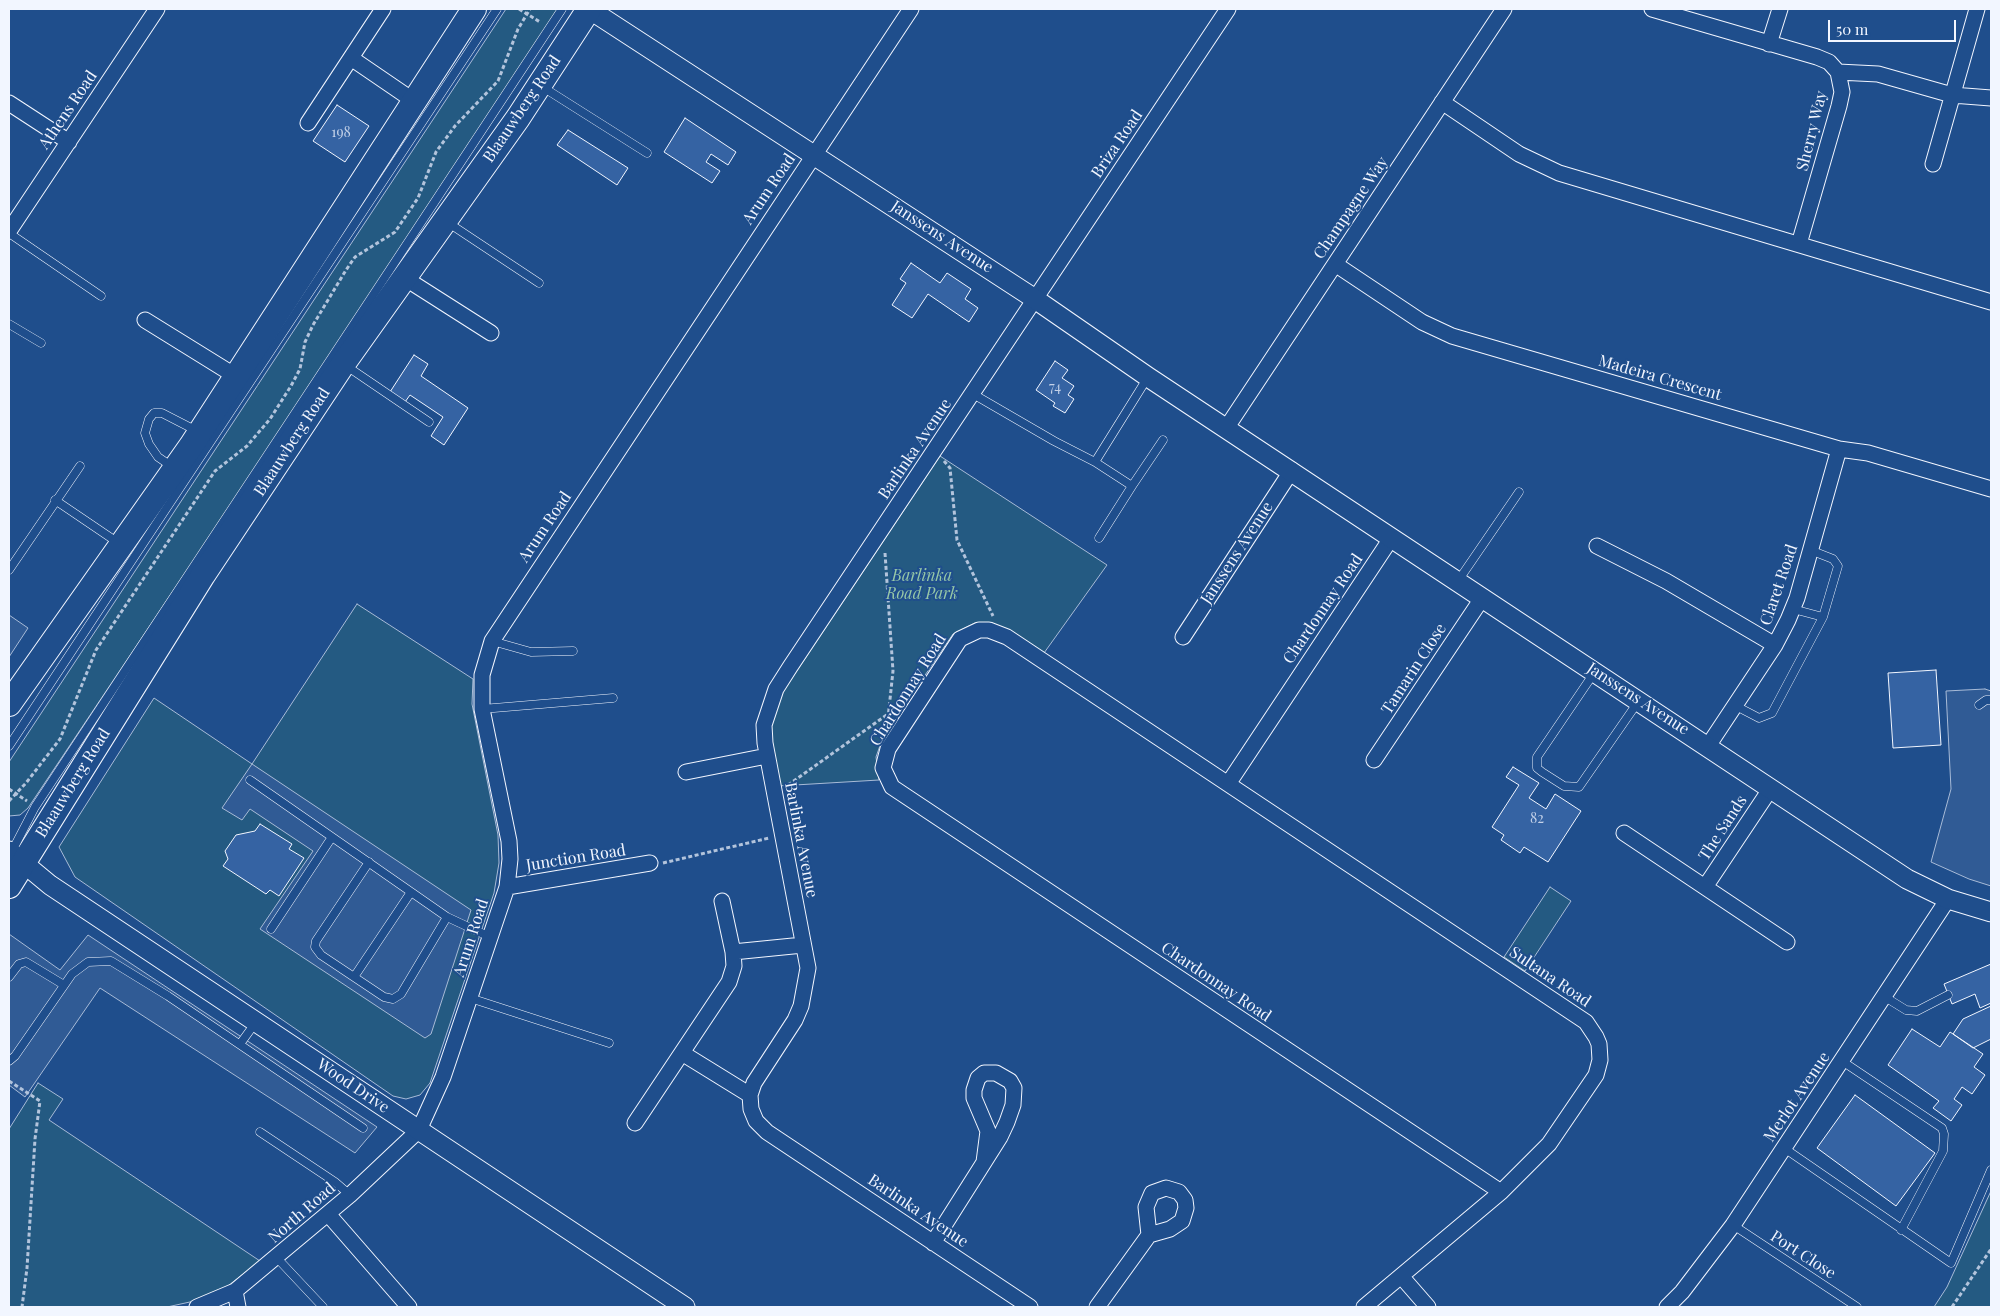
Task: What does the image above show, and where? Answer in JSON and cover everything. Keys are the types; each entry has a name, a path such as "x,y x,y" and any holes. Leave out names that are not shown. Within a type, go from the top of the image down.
{"main road":[{"path":"9,704 200,433 474,9"},
{"name":"Blaauwberg Road","path":"9,886 13,856 343,364 540,85 589,9"}],"street":[{"name":"Athens Road","path":"9,232 157,9"},
{"path":"308,123 383,9"},
{"name":"Janssens Avenue","path":"589,9 814,153 1035,299 1148,377 1483,596 1907,879 1948,899 1991,912"},
{"name":"Arum Road","path":"419,1130 436,1095 506,887 510,859 509,841 482,709 482,675 492,641 911,9"},
{"name":"Briza Road","path":"1035,299 1228,9"},
{"name":"Champagne Way","path":"1227,427 1504,9"},
{"name":"Sherry Way","path":"1652,9 1817,57 1844,72 1839,106 1799,244"},
{"path":"1769,44 1780,9"},
{"path":"1933,164 1977,9"},
{"path":"351,58 414,101"},
{"path":"1844,72 1878,74 1952,95 1991,98"},
{"path":"1442,102 1540,166 1991,302"},
{"path":"9,103 69,142"},
{"name":"Madeira Crescent","path":"1335,264 1422,322 1442,332 1839,449 1868,453 1991,489"},
{"path":"403,277 491,333"},
{"name":"Barlinka Avenue","path":"1030,1307 767,1132 756,1121 751,1109 750,1095 754,1083 795,1020 801,1006 808,968 767,756 764,725 776,689 1035,299"},
{"path":"144,320 237,377"},
{"name":"Claret Road","path":"1708,746 1775,645 1793,609 1839,449"},
{"name":"Janssens Avenue","path":"1183,636 1292,470"},
{"name":"Chardonnay Road","path":"1392,537 1228,784 1007,637 988,630 979,630 960,639 888,749 884,761 885,775 897,792 1502,1192"},
{"path":"1597,546 1666,581 1775,645"},
{"name":"Tamarin Close","path":"1374,760 1483,596"},
{"path":"686,772 767,756"},
{"name":"Sultana Road","path":"1228,784 1586,1022 1599,1044 1600,1060 1596,1075 1549,1144 1502,1192 1401,1276"},
{"name":"The Sands","path":"1705,887 1771,788"},
{"path":"1624,833 1788,942"},
{"name":"Wood Drive","path":"13,856 50,885 685,1307"},
{"name":"Junction Road","path":"506,887 650,863"},
{"name":"Merlot Avenue","path":"1667,1307 1689,1284 1733,1225 1948,899"},
{"path":"635,1124 729,982 734,966 733,952 722,901"},
{"path":"733,952 803,944"},
{"path":"682,1053 750,1095"},
{"path":"933,1243 984,1162 1007,1122 1014,1100 1014,1088 1010,1081 996,1073 984,1074 978,1078 974,1090 974,1098 988,1131 984,1162"},
{"name":"North Road","path":"196,1307 235,1291 277,1258 350,1195 419,1130"},
{"path":"328,1214 409,1307"},
{"path":"1097,1307 1149,1235"},
{"path":"1364,1307 1401,1276 1428,1307"},
{"path":"235,1291 238,1307"}],"lane":[{"path":"9,746 497,9"},
{"path":"13,856 35,807 562,9"},
{"path":"540,85 647,153"},
{"path":"444,220 539,283"},
{"path":"9,232 101,296"},
{"path":"9,324 41,343"},
{"path":"343,364 429,422"},
{"path":"1095,462 1148,377"},
{"path":"973,394 1054,441 1095,462 1132,486"},
{"path":"175,469 158,457 149,444 146,433 149,419 154,414 162,412 200,433"},
{"path":"1099,538 1162,440"},
{"path":"9,570 80,466"},
{"path":"1458,580 1519,492"},
{"path":"55,500 121,546"},
{"path":"1736,706 1759,718 1772,713 1823,617 1838,566 1833,559 1810,550"},
{"path":"1793,609 1823,617"},
{"path":"492,641 531,652 573,651"},
{"path":"1595,671 1538,757 1538,768 1542,772 1564,786 1579,787 1639,700"},
{"path":"482,709 613,698"},
{"path":"1979,706 1986,700 1991,700"},
{"path":"250,780 447,917 490,937"},
{"path":"271,929 332,837"},
{"path":"369,862 315,944 317,952 321,956 384,996 389,998 398,997 447,917"},
{"path":"354,977 411,892"},
{"path":"9,1061 15,1056 72,974 88,962 111,961 240,1044 363,1128"},
{"path":"9,977 19,964 26,962 64,985"},
{"path":"1885,997 1912,1011 1948,995"},
{"path":"470,998 609,1043"},
{"path":"240,1044 256,1022"},
{"path":"1842,1061 1942,1128 1944,1134 1943,1151 1901,1230"},
{"path":"260,1132 335,1182 350,1195"},
{"path":"1784,1148 1951,1263 1991,1170"},
{"name":"Port Close","path":"1733,1225 1857,1307"},
{"path":"277,1258 323,1307"}],"path":[{"path":"519,9 540,23"},
{"path":"9,801 60,739 96,650 215,471 247,446 270,419 291,386 300,368 305,342 313,325 346,270 355,257 395,232 418,198 441,145 454,126 498,81 518,30 530,9"},
{"path":"935,451 950,468 957,540 988,601 999,634"},
{"path":"877,538 885,544 892,671 888,713 888,749"},
{"path":"773,789 786,787 900,706 911,713"},
{"path":"9,789 29,802"},
{"path":"650,863 663,863 782,835"},
{"path":"9,1081 40,1102 22,1307"},
{"path":"1952,1307 1991,1249"}],"green space":[{"path":"506,9 555,9 560,12 28,808 20,815 9,816 9,762"},
{"name":"Barlinka Road Park","path":"940,456 1107,565 1044,653 1009,630 992,623 975,623 953,634 883,737 876,757 879,780 778,786 771,730 773,717 782,693"},
{"path":"357,604 473,679 472,704 498,835 499,863 494,893 430,1083 420,1095 406,1099 393,1096 75,877 59,847 154,698 252,764"},
{"path":"1550,887 1571,901 1525,971 1504,957"},
{"path":"38,1083 63,1099 49,1120 260,1261 224,1289 199,1300 167,1307 9,1307 9,1129"},
{"path":"1991,1191 1991,1307 1934,1307 1947,1287"}],"shaded area":[{"path":"9,615 28,628 9,657"},
{"path":"1985,689 1991,691 1991,886 1969,879 1931,862 1951,789 1946,691"},
{"path":"252,764 471,910 431,1034 425,1038 260,929 313,851 250,809 242,820 222,808"},
{"path":"9,934 60,970 88,935 377,1127 355,1153 100,988 25,1097 9,1085"}],"building":[{"path":"337,105 369,126 345,162 313,141"},
{"path":"685,118 736,152 728,165 711,154 706,162 720,171 712,183 664,152"},
{"path":"568,130 628,168 617,185 557,145"},
{"path":"911,263 940,283 947,273 971,289 965,299 978,308 969,322 928,294 912,318 892,305 906,283 900,279"},
{"path":"414,355 428,364 421,376 468,408 444,445 431,436 443,417 410,395 405,402 390,392"},
{"path":"1055,361 1068,370 1062,378 1074,386 1068,395 1074,399 1065,413 1053,406 1055,403 1036,390"},
{"path":"1936,670 1941,745 1893,748 1888,673"},
{"path":"1513,767 1539,783 1529,798 1546,809 1555,794 1581,811 1548,862 1524,847 1520,853 1501,840 1504,835 1492,827 1519,785 1506,777"},
{"path":"260,824 292,844 289,849 304,858 279,896 270,890 266,894 223,866 228,859 225,851 236,835 255,831"},
{"path":"1991,964 1991,1003 1980,1008 1975,994 1952,1004 1944,984"},
{"path":"1991,1006 1991,1039 1973,1048 1953,1034 1963,1019"},
{"path":"1912,1029 1940,1047 1950,1032 1983,1054 1974,1067 1985,1075 1972,1094 1962,1087 1954,1099 1962,1105 1951,1121 1933,1108 1939,1101 1888,1065"},
{"path":"1855,1095 1935,1153 1896,1206 1817,1148"}]}
